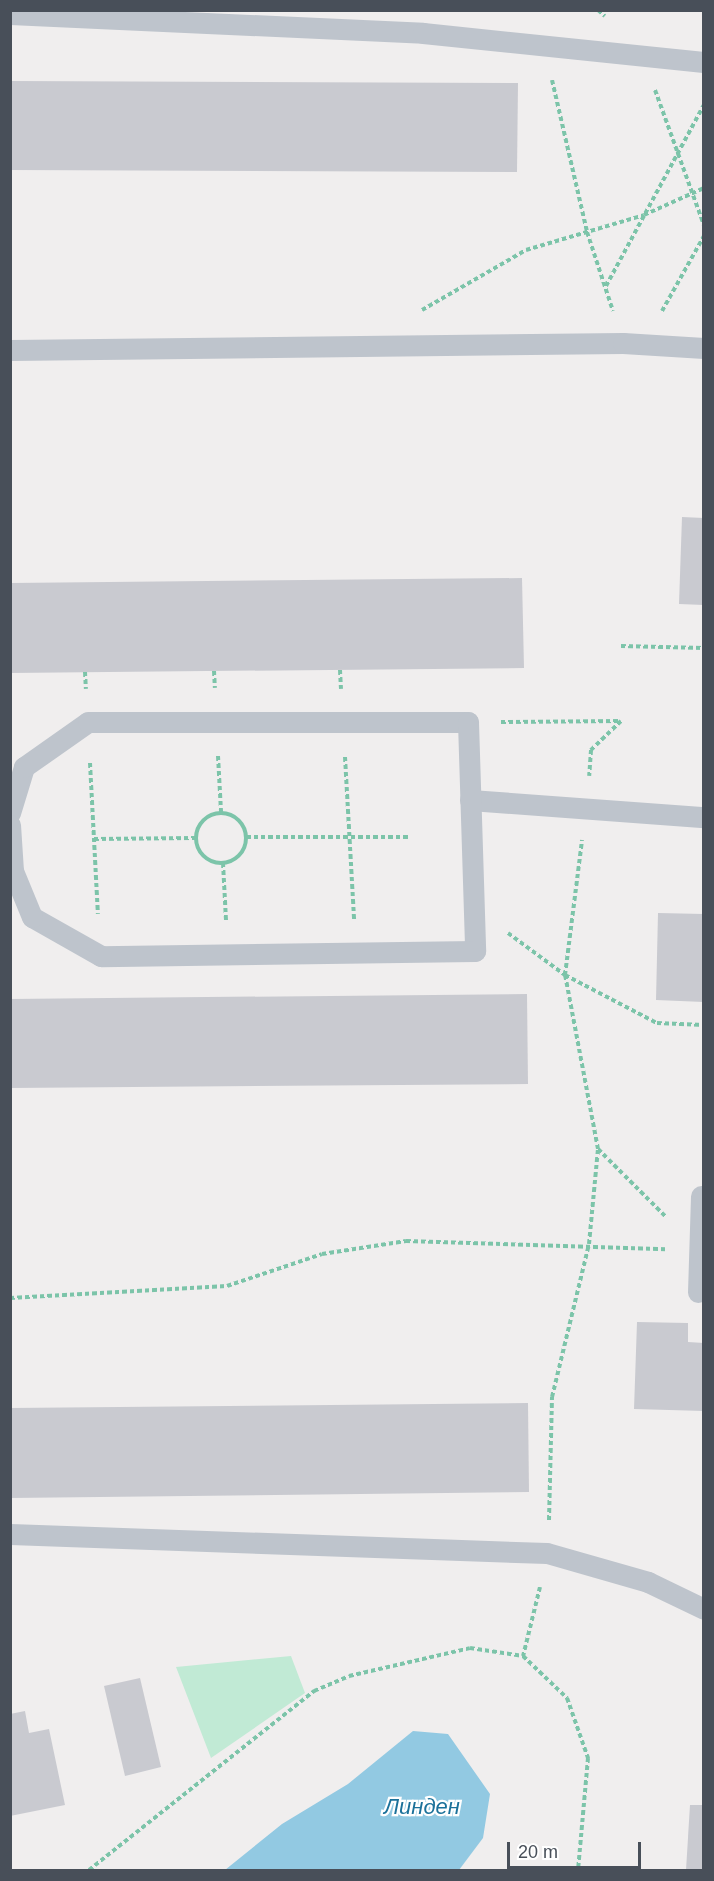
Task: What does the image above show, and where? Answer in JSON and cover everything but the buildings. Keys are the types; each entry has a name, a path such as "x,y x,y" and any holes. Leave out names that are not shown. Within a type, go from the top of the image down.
{"lane":[{"path":"10,14 544,42 704,62"},
{"path":"10,350 622,343 704,348"},
{"path":"10,813 24,767 88,722 468,722 475,951 101,956 32,917 13,871 10,825"},
{"path":"470,800 704,817"},
{"path":"698,1293 702,1250 701,1196"},
{"path":"10,1534 547,1553 648,1582 704,1609"}],"path":[{"path":"544,42 587,232 622,343"},
{"path":"641,53 680,149 704,225"},
{"path":"605,287 704,105"},
{"path":"418,312 526,250 644,215 704,189"},
{"path":"657,345 663,306 704,237"},
{"path":"621,646 704,648"},
{"path":"88,722 101,956"},
{"path":"216,722 221,812"},
{"path":"343,722 356,952"},
{"path":"468,722 621,722 591,750 586,809 565,975 598,1149 589,1244 552,1397 547,1553 524,1656"},
{"path":"221,812 234,816 246,837 243,850 223,863 208,860 195,838 199,825 221,812"},
{"path":"246,837 410,837"},
{"path":"94,839 195,838"},
{"path":"223,863 228,954"},
{"path":"473,908 565,975 657,1023 704,1025"},
{"path":"598,1149 702,1250"},
{"path":"10,1298 227,1287 322,1254 406,1241 589,1244 702,1250"},
{"path":"89,1870 314,1691 349,1676 470,1648 524,1656 567,1698 588,1758 578,1870"}],"green space":[{"path":"291,1656 305,1693 211,1758 176,1667"}],"water":[{"name":"Линден","path":"413,1731 448,1734 490,1794 483,1838 459,1870 225,1870 282,1824 348,1784"}]}
